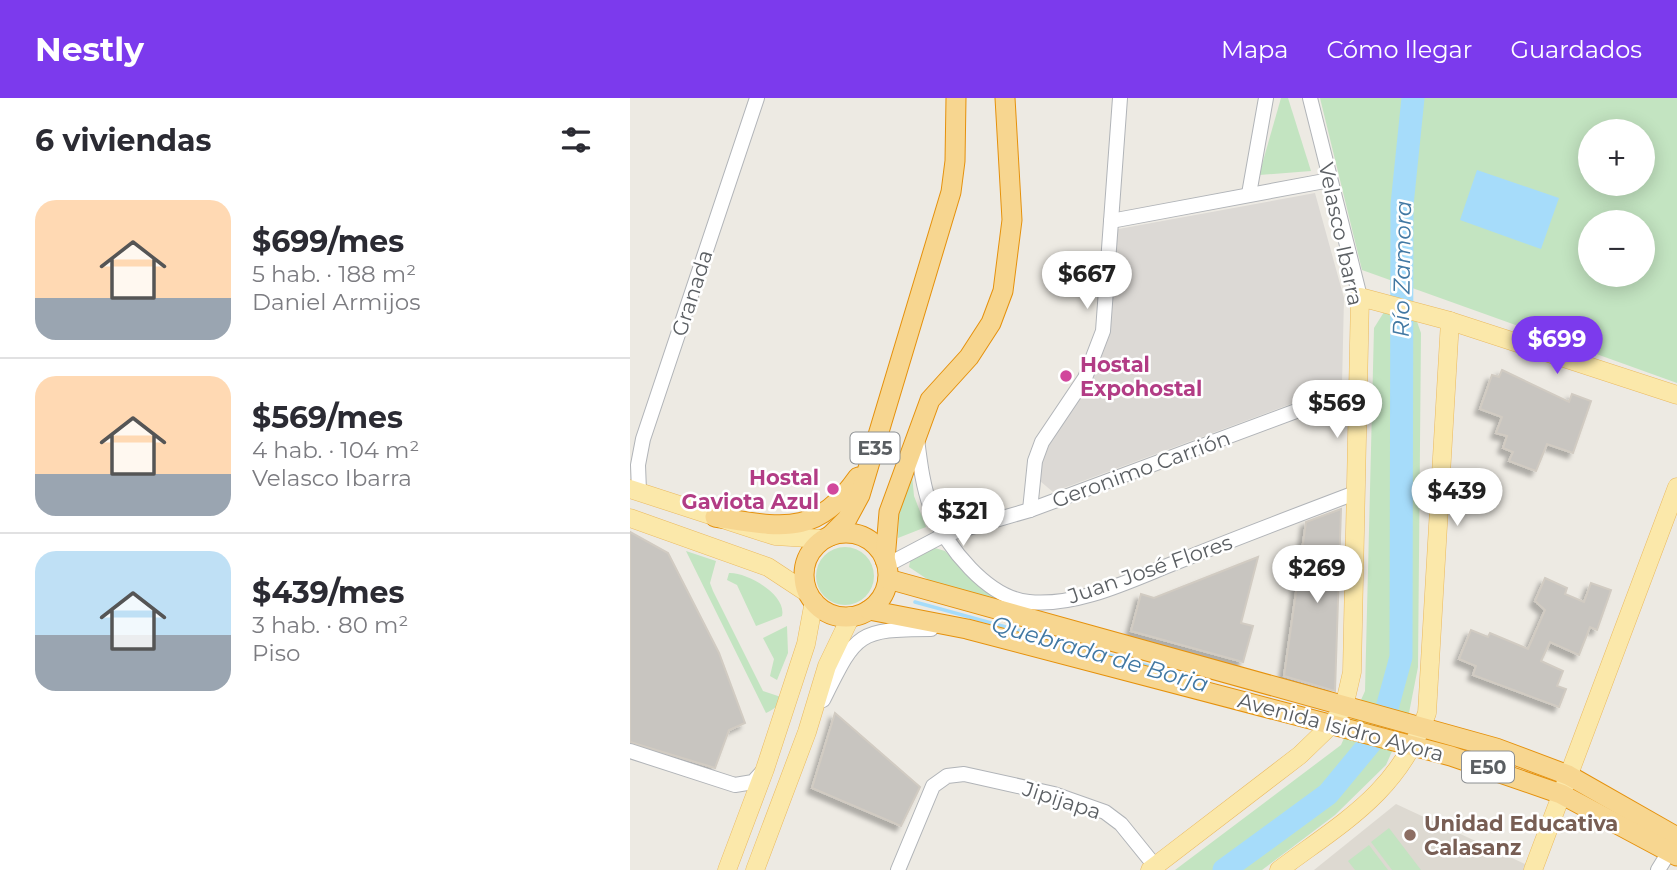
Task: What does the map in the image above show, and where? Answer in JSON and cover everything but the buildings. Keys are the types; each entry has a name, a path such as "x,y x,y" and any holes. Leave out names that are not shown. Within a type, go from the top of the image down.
{"highway":[{"name":"E35","path":"811,597 805,582 806,563 811,552 854,507 873,456 951,192 955,161 956,98"},
{"name":"E35","path":"860,613 880,600 886,568 889,512 930,400 969,357 991,323 1003,291 1012,220 1005,98"},
{"path":"715,517 789,525 811,520 829,512 842,499 873,456"},
{"path":"827,538 844,533 859,535 872,542 886,568"},
{"name":"Avenida Isidro Ayora","path":"886,568 1142,650 1496,748 1675,846"},
{"path":"811,597 834,614 860,613"},
{"name":"Avenida Isidro Ayora","path":"860,613 967,629 1488,767 1565,784"}],"main road":[{"path":"1360,297 1450,321 1677,395"},
{"name":"Velasco Ibarra","path":"1348,708 1352,672 1360,297"},
{"path":"1279,870 1371,801 1388,785 1420,726 1430,697 1450,321"},
{"path":"633,487 775,536 827,538"},
{"path":"1533,870 1677,487"},
{"path":"630,518 768,567 811,597 806,644 765,769 727,870"},
{"path":"755,870 807,732 827,666 860,613"},
{"path":"1153,868 1338,727 1348,708"}],"street":[{"name":"Granada","path":"633,487 638,465 636,441 757,98"},
{"path":"1030,510 1035,461 1042,442 1085,378 1103,331 1120,98"},
{"path":"1249,194 1266,98"},
{"name":"Velasco Ibarra","path":"1310,98 1360,297"},
{"path":"1111,221 1330,180"},
{"name":"Geronimo Carrión","path":"886,568 944,535 1030,510 1357,388"},
{"name":"Juan José Flores","path":"916,434 923,485 944,535 985,582 1006,595 1028,602 1057,601 1104,590 1355,493"},
{"path":"807,732 844,659 856,643 870,634 886,629 967,629"},
{"path":"1137,674 1142,650"},
{"path":"630,751 735,785 753,782 765,769"},
{"name":"Jipijapa","path":"898,870 933,786 947,776 964,774 1087,804 1121,824 1153,868"},
{"path":"1658,870 1675,846"}],"shaded area":[{"path":"1315,193 1344,298 1342,385 1053,492 1040,481 1040,444 1105,344 1113,230"},
{"name":"Unidad Educativa Calasanz","path":"1396,804 1527,865 1525,870 1314,870"}],"green space":[{"path":"1281,98 1288,98 1311,171 1259,175"},
{"path":"1320,98 1677,98 1677,383 1362,270"},
{"path":"1384,312 1415,316 1421,333 1418,667 1409,713 1386,765 1335,815 1262,870 1175,870 1341,745 1365,691 1374,328"},
{"path":"912,475 914,496 926,527 898,538 899,514"},
{"path":"845,547 856,549 869,560 874,576 872,587 861,600 845,605 834,603 821,592 816,576 818,565 829,552"},
{"path":"935,548 945,551 984,591 1006,603 933,583 909,567 911,557"},
{"path":"686,551 716,561 710,583 713,591 763,691 781,697 776,707 769,712 766,713"},
{"path":"729,573 746,576 764,586 778,600 782,616 756,626 737,585 727,580"},
{"path":"787,626 788,653 777,680 770,676 774,659 763,638"},
{"path":"1389,828 1421,870 1392,870 1371,842"},
{"path":"1369,845 1388,870 1355,870 1348,861"}],"water":[{"path":"1477,170 1559,198 1541,249 1460,220"}],"waterway":[{"name":"Río Zamora","path":"1224,870 1328,794 1381,730 1401,657 1402,205 1413,98"},
{"name":"Quebrada de Borja","path":"915,602 1196,679"}],"place":[{"name":"Hostal Expohostal","path":"1066,376"},
{"name":"Hostal Gaviota Azul","path":"833,489"},
{"name":"Unidad Educativa Calasanz","path":"1410,835"}]}
